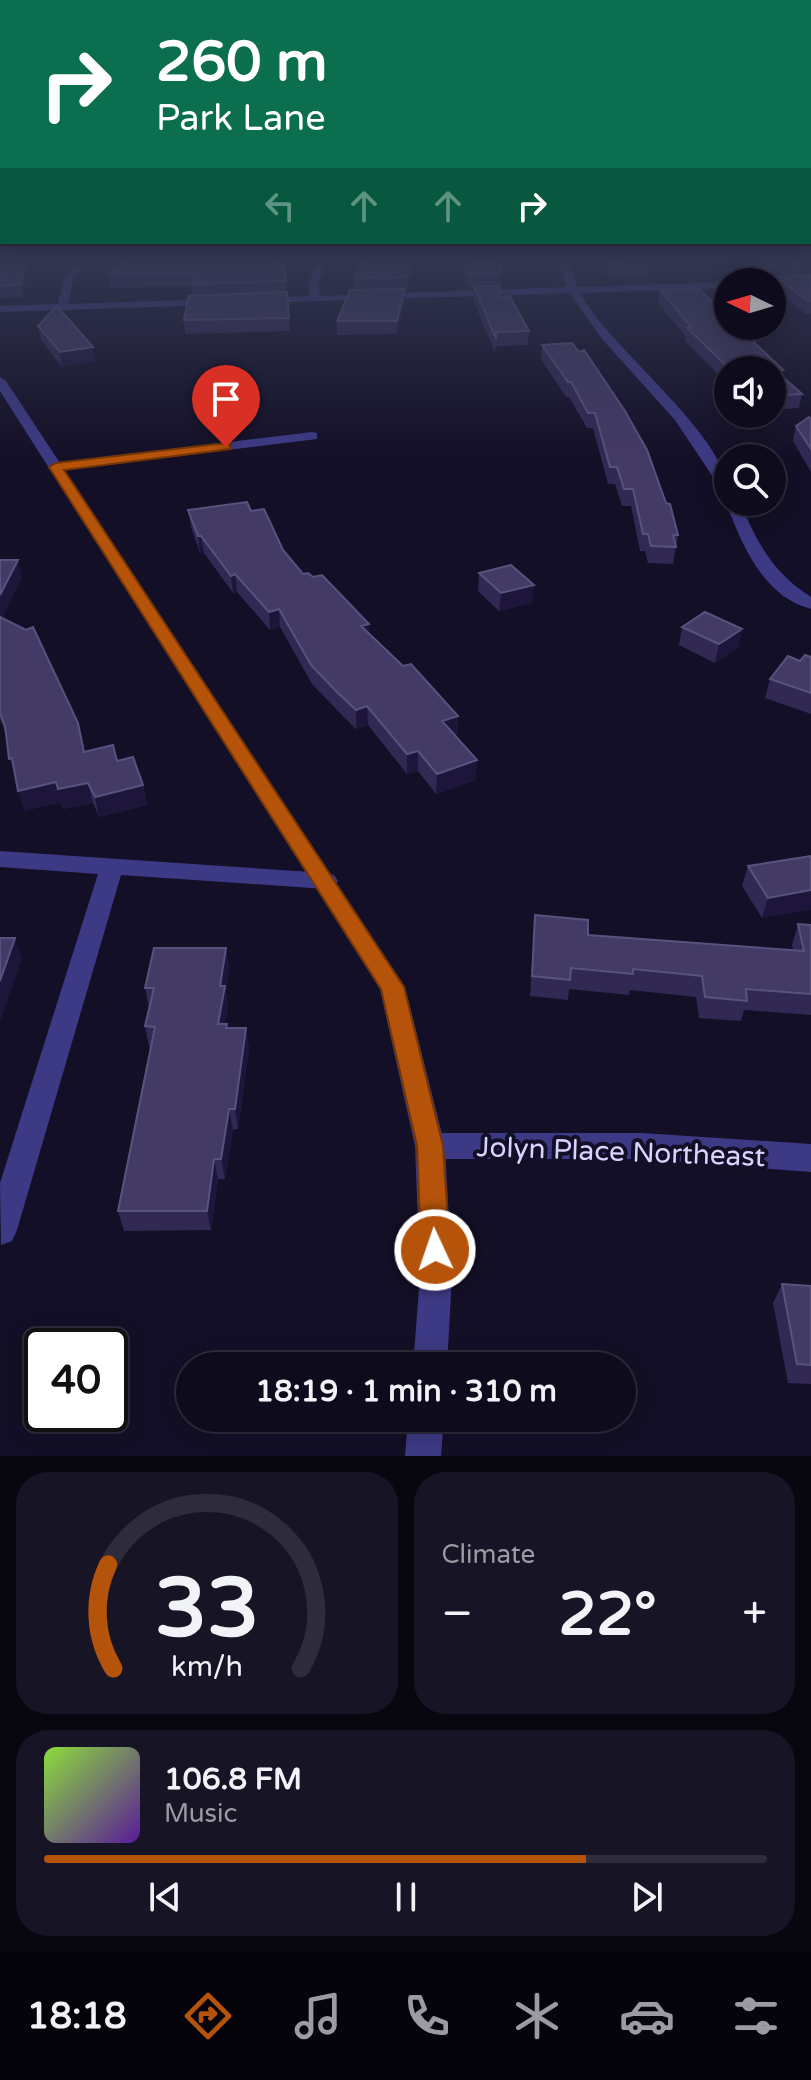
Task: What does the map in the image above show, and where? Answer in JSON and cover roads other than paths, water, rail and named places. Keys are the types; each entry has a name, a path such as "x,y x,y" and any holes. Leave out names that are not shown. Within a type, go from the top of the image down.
{"street":[{"path":"597,323 692,432 714,467"},
{"path":"0,381 392,987 430,1146 436,1276 431,1352"},
{"path":"56,467 312,436"},
{"path":"738,516 755,558 771,577 811,604"},
{"path":"0,859 326,881"},
{"path":"1,1230 112,866"},
{"name":"Jolyn Place Northeast","path":"430,1146 642,1146 811,1158"},
{"path":"423,1456 425,1432"}]}
